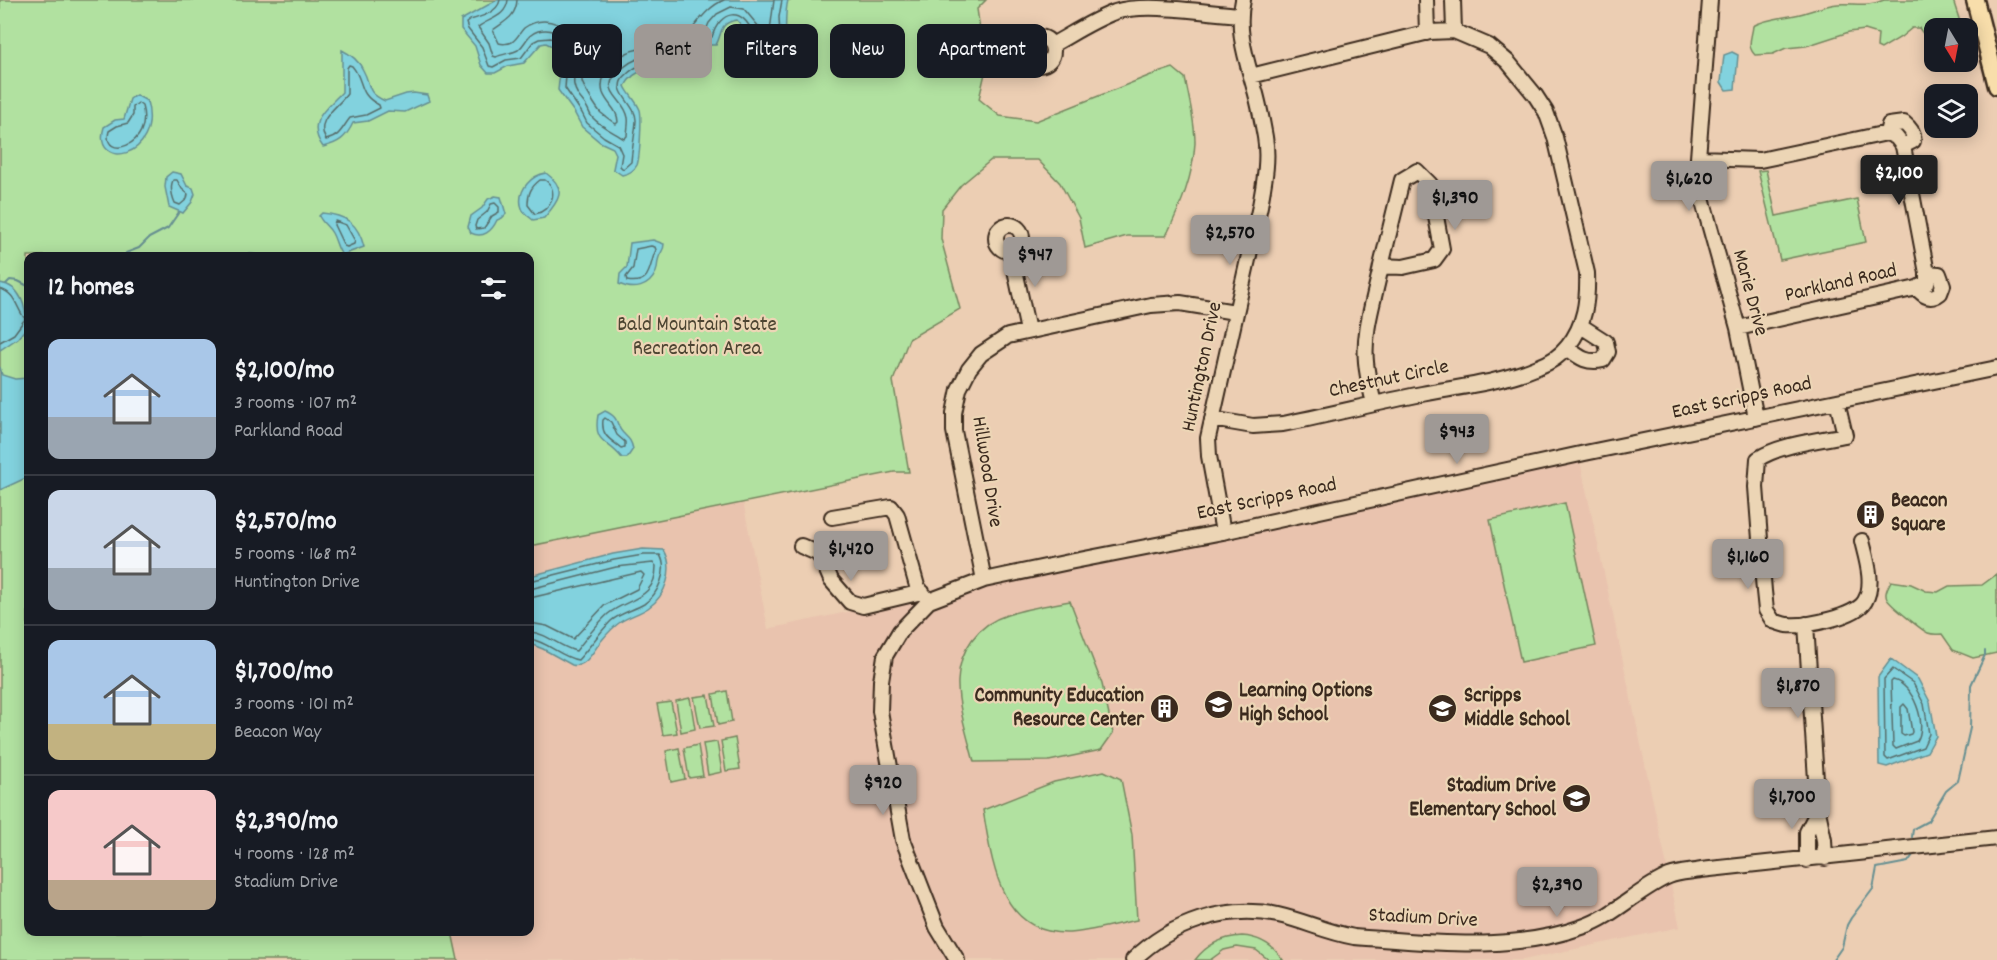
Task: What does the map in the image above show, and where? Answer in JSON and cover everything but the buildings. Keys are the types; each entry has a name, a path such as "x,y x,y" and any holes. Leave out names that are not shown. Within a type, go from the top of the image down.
{"main road":[{"path":"1975,0 1997,86"}],"street":[{"name":"Huntington Drive","path":"1223,532 1209,456 1208,438 1266,173 1265,137 1240,30 1243,0"},
{"path":"1426,0 1426,33"},
{"path":"1453,0 1454,31"},
{"name":"Marie Drive","path":"1710,0 1698,158 1700,191 1737,328 1756,418"},
{"path":"1052,45 1103,16 1131,9 1149,8 1241,15"},
{"name":"Chestnut Circle","path":"1212,419 1241,425 1271,425 1519,374 1549,362 1567,348 1581,326 1588,292 1587,273 1555,137 1546,112 1508,62 1489,46 1454,31 1426,33 1251,76"},
{"name":"Parkland Road","path":"1698,158 1760,160 1887,133 1896,137 1904,146 1927,283 1917,288 1737,328"},
{"path":"1374,404 1366,363 1368,318 1402,180 1417,171 1430,184 1442,249 1434,260 1403,267 1381,266"},
{"path":"1011,252 1028,331"},
{"name":"Hillwood Drive","path":"984,580 954,431 958,389 981,354 1008,336 1151,305 1180,303 1235,312"},
{"path":"1567,348 1584,360 1593,363 1603,360 1608,352 1606,342 1581,326"},
{"name":"East Scripps Road","path":"957,960 937,927 903,840 880,711 885,656 925,596 984,580 1068,562 1223,532 1997,368"},
{"path":"1837,401 1845,435 1767,453 1758,459 1756,470 1766,610 1773,621 1787,625 1806,624 1844,615 1865,602 1869,587 1862,541"},
{"path":"801,546 818,553 831,580 850,602 863,606 925,596 917,586 912,573 897,515 891,507 832,517"},
{"path":"1806,624 1818,811 1825,858"},
{"path":"1808,860 1807,832 1818,811"},
{"name":"Stadium Drive","path":"1133,960 1146,948 1177,928 1198,919 1239,912 1276,915 1334,934 1354,937 1480,944 1524,941 1568,931 1599,920 1671,875 1997,838"}],"shaded area":[{"path":"1580,461 1680,927 1523,960 458,960 453,936 534,936 534,545 743,501 768,629 917,597 955,594"}],"green space":[{"name":"Bald Mountain State Recreation Area","path":"0,0 986,0 977,9 979,24 917,24 917,78 984,78 979,99 1000,116 1036,121 1173,68 1185,78 1192,110 1195,143 1192,168 1185,191 1166,236 1127,236 1085,248 1079,218 1060,183 1038,160 991,160 961,185 942,209 941,239 960,309 909,339 893,381 909,472 894,472 534,545 534,252 24,252 24,936 453,936 458,960 0,960"},
{"path":"1884,0 1953,0 1959,18 1924,18 1924,35 1919,28 1912,28 1881,49 1877,47 1878,34 1865,30 1849,32 1806,46 1786,48 1773,54 1755,55 1752,52 1750,41 1753,26 1759,23 1826,6"},
{"path":"1766,170 1776,216 1857,199 1866,242 1780,260 1758,171"},
{"path":"1565,503 1596,646 1521,662 1490,520"},
{"path":"1997,574 1997,653 1973,658 1953,650 1942,634 1925,631 1906,617 1886,597 1891,581 1938,592 1949,586 1982,585"},
{"path":"1070,601 1102,684 1113,733 1101,750 1049,761 974,762 963,722 958,690 959,670 966,649 979,632 997,619 1022,610"},
{"path":"727,691 732,722 718,725 713,694"},
{"path":"708,695 714,726 700,728 694,697"},
{"path":"690,698 695,729 681,732 676,701"},
{"path":"671,702 677,733 663,735 657,704"},
{"path":"735,738 740,769 726,771 721,741"},
{"path":"717,742 722,772 708,775 703,744"},
{"path":"698,745 703,776 689,778 684,748"},
{"path":"679,748 685,779 671,782 666,751"},
{"path":"1104,771 1121,779 1132,835 1137,920 1069,933 1046,930 1027,922 1013,908 1003,891 990,851 983,810 1054,782"},
{"path":"1242,936 1265,943 1283,960 1269,960 1256,950 1237,947 1224,950 1210,960 1195,960 1216,942"}],"water":[{"path":"497,0 788,0 786,24 740,24 737,20 731,21 724,24 716,45 712,45 712,24 634,24 634,76 625,86 640,110 639,154 636,167 631,172 622,175 613,169 616,154 613,148 600,142 582,127 558,90 559,78 622,78 622,24 552,24 552,46 546,43 541,44 524,63 508,66 495,73 488,73 481,65 475,46 461,29 461,20"},
{"path":"342,50 359,64 374,95 379,98 385,101 414,93 427,95 429,101 405,112 388,111 368,121 353,123 348,133 341,139 323,147 316,130 317,123 324,110 342,92"},
{"path":"1732,52 1738,55 1735,89 1726,90 1721,82 1724,55"},
{"path":"136,95 147,101 149,121 145,136 137,147 127,153 116,154 107,150 103,141 104,127 115,120 124,119 130,99"},
{"path":"172,172 181,174 187,186 193,188 195,194 183,213 169,207 165,187 166,177"},
{"path":"546,173 557,184 559,195 554,206 544,218 533,220 522,207 522,194 531,180"},
{"path":"495,196 501,197 506,214 497,220 487,233 475,235 471,233 468,227 471,216 482,208 488,199"},
{"path":"322,213 338,216 350,222 358,232 364,247 350,252 340,252 332,233 319,216"},
{"path":"653,240 664,244 664,248 653,277 640,287 619,284 620,274 627,267 630,243"},
{"path":"0,283 13,288 18,293 24,306 24,331 18,338 0,350"},
{"path":"0,367 2,375 15,379 24,378 24,479 0,490"},
{"path":"605,411 616,419 621,430 631,442 633,449 627,458 622,458 599,436 598,415"},
{"path":"643,549 664,550 669,565 669,574 660,597 648,608 614,627 581,664 572,665 534,646 534,575 613,554"},
{"path":"1891,659 1918,679 1930,702 1936,736 1927,752 1887,767 1879,765 1878,677"}],"waterway":[{"path":"129,252 139,248 149,238 168,228 179,212"},
{"path":"6,284 10,280 24,284"},
{"path":"1912,837 1913,829 1928,821 1946,791 1958,781 1970,728 1971,685 1985,651"},
{"path":"1833,960 1842,947 1847,925 1873,889 1877,868 1908,862 1913,855"}],"place":[{"name":"Beacon Square","path":"1870,514"},
{"name":"Learning Options High School","path":"1218,704"},
{"name":"Community Education Resource Center","path":"1165,709"},
{"name":"Scripps Middle School","path":"1443,709"},
{"name":"Stadium Drive Elementary School","path":"1577,799"}]}
